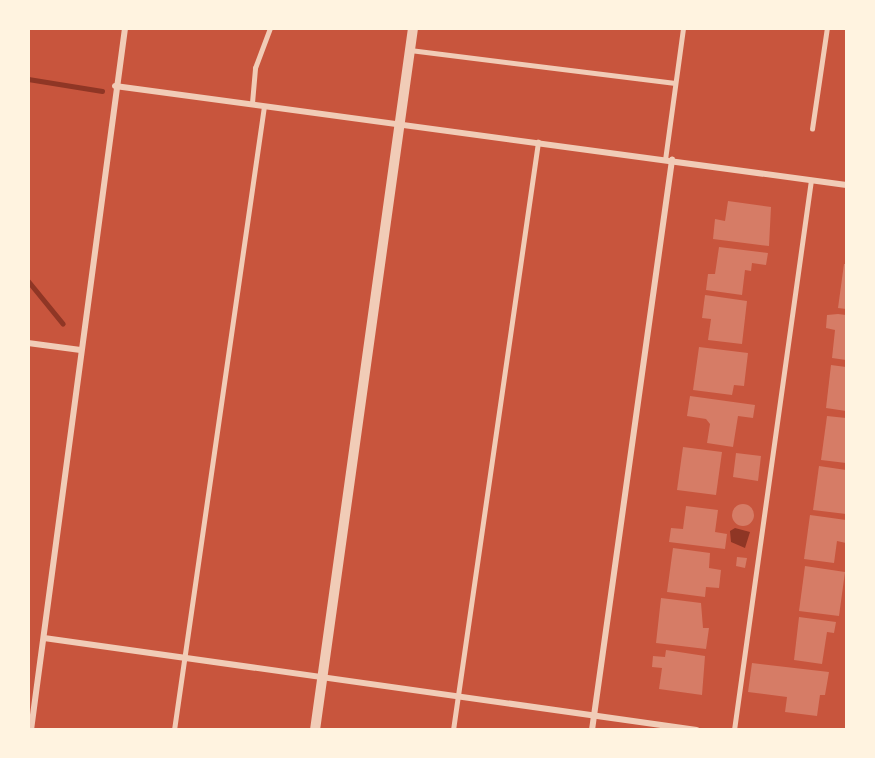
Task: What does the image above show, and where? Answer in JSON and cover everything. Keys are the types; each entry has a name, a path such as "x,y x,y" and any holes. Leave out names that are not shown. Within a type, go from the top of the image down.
{"street":[{"path":"31,729 115,86 125,28"},
{"path":"315,729 413,28"},
{"path":"115,86 264,104 846,184"},
{"path":"592,729 668,160"},
{"path":"28,343 81,350"},
{"path":"44,638 697,729"}],"lane":[{"path":"252,103 255,68 270,28"},
{"path":"668,160 683,28"},
{"path":"812,129 827,28"},
{"path":"410,50 675,83"},
{"path":"174,729 264,104"},
{"path":"453,729 538,142"},
{"path":"734,729 811,180"}],"shaded area":[{"path":"735,528 750,532 745,548 731,542 730,531"}],"building":[{"path":"728,201 771,207 769,246 713,239 715,219 725,221"},
{"path":"719,247 768,253 766,265 752,263 751,271 745,270 742,295 706,290 708,274 715,274"},
{"path":"844,264 846,264 846,309 838,308"},
{"path":"705,295 747,301 742,344 708,340 711,319 702,318"},
{"path":"827,315 846,315 846,360 832,358 835,330 826,328"},
{"path":"699,347 748,353 744,386 734,385 732,395 693,390"},
{"path":"831,365 846,367 846,411 826,408"},
{"path":"690,396 755,405 753,418 738,416 733,447 707,443 710,424 706,419 687,416"},
{"path":"827,416 846,418 846,463 821,460"},
{"path":"683,447 722,452 716,495 677,490"},
{"path":"736,453 761,456 758,481 733,477"},
{"path":"819,466 846,470 846,514 813,510"},
{"path":"743,504 751,507 754,515 751,523 743,526 735,523 732,515 735,507"},
{"path":"686,506 718,510 715,532 727,534 725,549 669,542 671,528 683,529"},
{"path":"810,515 846,520 846,543 837,541 834,563 804,559"},
{"path":"673,548 710,553 709,568 721,570 719,588 706,587 705,597 667,592"},
{"path":"737,557 747,558 745,568 736,566"},
{"path":"805,566 845,572 839,616 799,611"},
{"path":"661,598 701,603 703,628 709,628 706,649 656,643"},
{"path":"799,617 836,622 834,633 827,632 822,664 794,660"},
{"path":"666,650 705,656 702,695 659,689 662,668 652,667 653,656 665,657"},
{"path":"752,663 829,672 825,695 820,695 817,716 785,712 787,697 748,692"}],"waterway":[{"path":"28,79 102,91"},
{"path":"28,281 63,324"}]}
